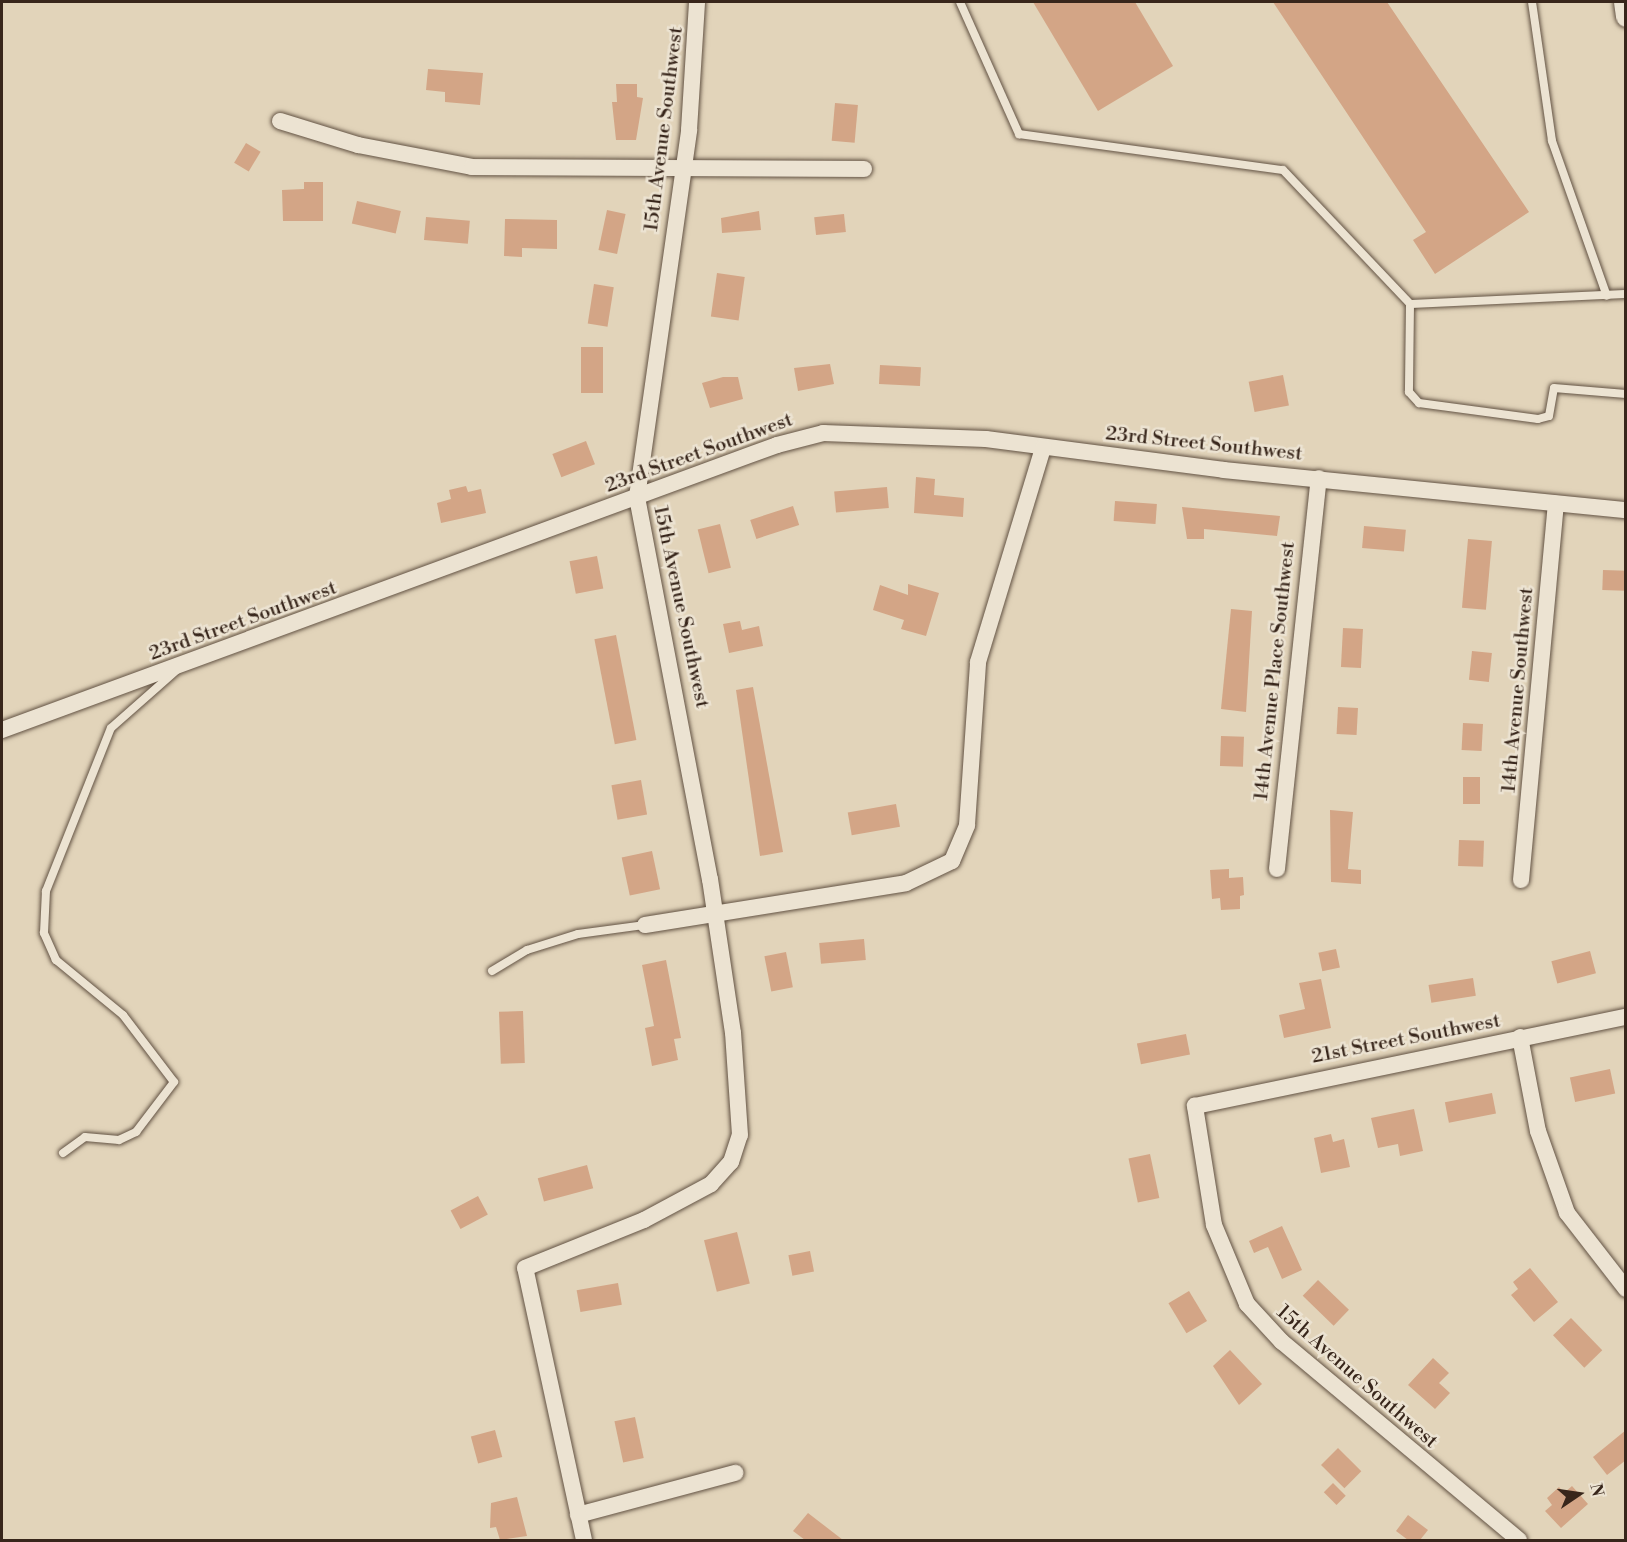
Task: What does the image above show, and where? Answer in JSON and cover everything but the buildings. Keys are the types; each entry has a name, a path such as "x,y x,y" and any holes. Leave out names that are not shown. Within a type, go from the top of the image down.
{"street":[{"name":"15th Avenue Southwest","path":"578,1515 525,1268 681,1203 722,1174 737,1149 741,1100 715,911 675,679 637,497 682,172 698,2"},
{"path":"1624,2 1626,17"},
{"path":"280,121 358,145 472,167 682,172 864,169"},
{"name":"23rd Street Southwest","path":"2,730 637,497 823,433 871,431 1043,447 1626,510"},
{"path":"645,925 715,911 906,883 952,861 967,825 978,662 1043,447"},
{"name":"14th Avenue Place Southwest","path":"1277,869 1319,478"},
{"name":"14th Avenue Southwest","path":"1521,880 1556,504"},
{"name":"21st Street Southwest","path":"1195,1106 1520,1037 1626,1017"},
{"path":"1520,1037 1538,1131 1567,1213 1626,1289"},
{"name":"15th Avenue Southwest","path":"1195,1106 1214,1225 1247,1304 1282,1342 1519,1540"},
{"path":"584,1540 578,1515 735,1473"}],"lane":[{"path":"960,2 1019,134 1283,170 1410,303 1409,392 1419,403 1538,418 1550,416 1554,388 1626,394"},
{"path":"1532,2 1552,141 1607,296"},
{"path":"1410,303 1626,294"},
{"path":"63,1153 85,1137 118,1140 135,1132 174,1082 123,1015 56,960 44,933 46,891 111,728 169,682 181,665"},
{"path":"492,971 527,950 578,934 645,925"}]}
